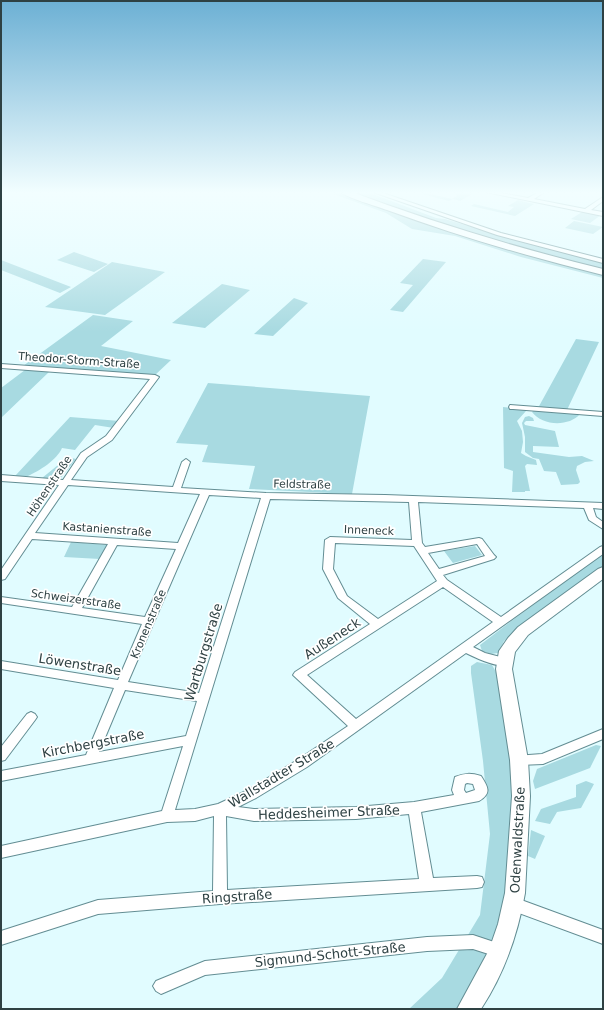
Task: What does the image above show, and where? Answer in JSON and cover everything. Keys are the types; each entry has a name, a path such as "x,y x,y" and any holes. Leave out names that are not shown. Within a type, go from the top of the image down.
{"main road":[{"path":"479,238 603,272"},
{"path":"504,662 507,651 519,635 603,572"},
{"name":"Odenwaldstraße","path":"468,1009 482,990 500,951 514,904 521,807 519,760 505,680 504,662"}],"street":[{"path":"515,238 603,261"},
{"name":"Theodor-Storm-Straße","path":"1,366 155,377"},
{"name":"Höhenstraße","path":"1,577 84,455 109,438 155,377"},
{"path":"513,407 603,414"},
{"path":"176,490 186,462"},
{"name":"Feldstraße","path":"1,478 266,496 413,499 603,506"},
{"name":"Kronenstraße","path":"90,759 123,684 148,621 206,491"},
{"name":"Wartburgstraße","path":"166,816 266,496"},
{"path":"413,499 419,547 440,577 500,622"},
{"path":"588,506 592,518 603,526"},
{"name":"Kastanienstraße","path":"30,536 182,546"},
{"name":"Inneneck","path":"378,624 343,598 328,569 330,540 419,547"},
{"name":"Außeneck","path":"356,726 299,675 378,624 440,577 491,558 478,541 419,547"},
{"path":"75,611 114,542"},
{"name":"Wallstadter Straße","path":"1,852 166,816 195,815 220,809 252,794 303,763 603,549"},
{"name":"Schweizerstraße","path":"1,600 148,621"},
{"path":"465,648 482,656 504,662"},
{"name":"Löwenstraße","path":"1,665 203,698"},
{"path":"1,756 31,717"},
{"path":"519,760 543,760 602,735"},
{"name":"Kirchbergstraße","path":"1,776 190,740"},
{"name":"Heddesheimer Straße","path":"220,809 254,815 356,813 414,808 462,799"},
{"path":"414,808 428,884"},
{"path":"220,809 220,897"},
{"name":"Ringstraße","path":"1,938 98,907 220,897 477,882"},
{"path":"514,904 603,937"},
{"name":"Sigmund-Schott-Straße","path":"161,986 205,968 419,944 472,942 500,951"}],"shaded area":[{"path":"462,238 471,238 603,275 603,278 521,257"},
{"path":"487,238 509,238 603,263 603,269"},
{"path":"74,252 108,264 94,272 57,260"},
{"path":"423,259 446,262 403,312 390,310 413,285 400,283"},
{"path":"1,260 71,287 60,293 1,270"},
{"path":"112,262 165,272 105,315 45,307"},
{"path":"222,284 250,290 205,328 172,323"},
{"path":"294,298 308,303 273,336 254,334"},
{"path":"93,315 133,321 101,346 171,360 154,376 23,366"},
{"path":"576,339 599,342 567,410 538,408"},
{"path":"25,370 49,372 1,418 1,388"},
{"path":"208,383 370,396 352,494 249,489 255,466 202,462 208,445 176,443"},
{"path":"503,407 524,409 526,411 517,421 522,431 523,442 521,453 536,460 537,465 527,464 525,466 530,491 512,492 513,471 504,468"},
{"path":"534,410 580,414 569,421 556,423 536,417 532,412"},
{"path":"529,416 533,418 534,421 526,421 524,423 525,425 555,431 559,447 533,446 533,452 569,457 582,456 594,461 585,462 577,466 576,470 580,482 578,484 561,485 556,472 544,471 539,459 533,458 525,452 525,437 522,423 525,417"},
{"path":"70,417 120,421 114,428 95,425 75,450 62,448 52,461 37,471 28,476 15,476"},
{"path":"68,457 76,459 60,479 42,478"},
{"path":"71,542 109,545 100,559 64,557"},
{"path":"475,546 482,555 453,563 444,551"},
{"path":"603,554 603,566 504,641 498,653 491,654 482,651 480,645"},
{"path":"477,662 492,665 496,672 515,767 504,911 490,957 457,1009 409,1009 442,978 480,915 490,834 483,761 471,673 471,666"},
{"path":"596,745 601,746 590,768 535,789 533,781 537,769"},
{"path":"586,781 594,784 581,808 557,812 550,824 535,821 541,809 576,797 576,785"},
{"path":"531,830 545,836 535,859 528,856"}]}
